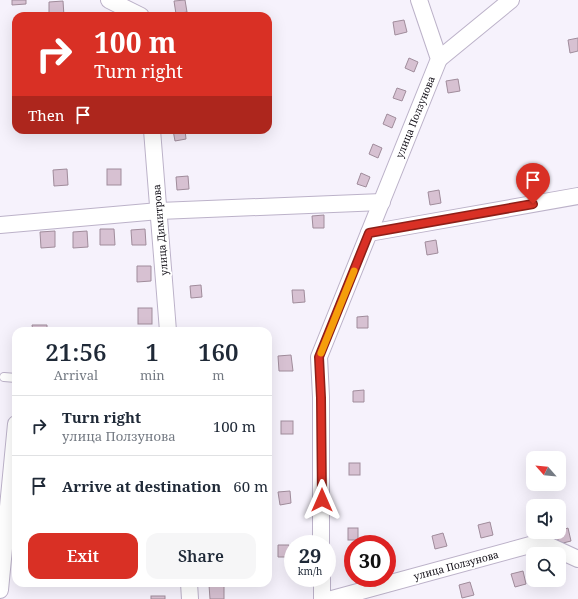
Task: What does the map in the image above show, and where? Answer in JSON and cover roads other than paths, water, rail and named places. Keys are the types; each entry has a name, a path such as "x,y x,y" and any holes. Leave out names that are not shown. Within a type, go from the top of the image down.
{"street":[{"path":"109,0 134,12"},
{"path":"140,0 142,12"},
{"path":"419,0 439,60 511,0"},
{"name":"улица Ползунова","path":"322,535 321,398 319,357 439,60"},
{"name":"улица Димитрова","path":"152,134 168,327"},
{"path":"369,233 578,196"},
{"path":"0,225 159,211 382,202"},
{"path":"0,590 12,466"},
{"name":"улица Ползунова","path":"332,599 541,542 578,559"},
{"path":"189,587 190,599"},
{"path":"322,587 322,599"}],"lane":[{"path":"4,377 12,378"}]}
